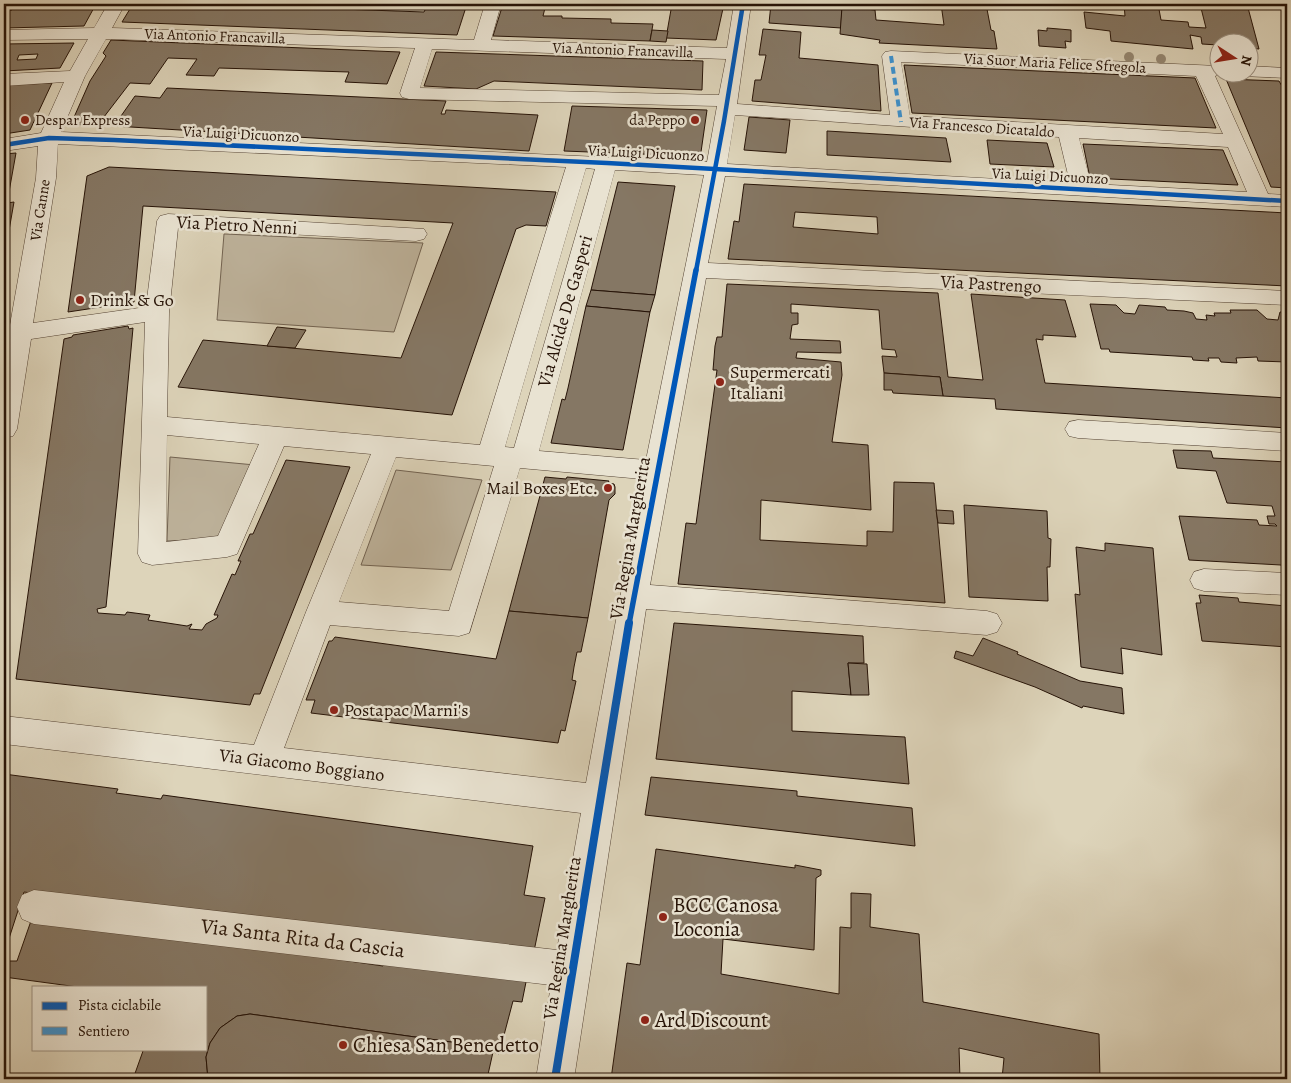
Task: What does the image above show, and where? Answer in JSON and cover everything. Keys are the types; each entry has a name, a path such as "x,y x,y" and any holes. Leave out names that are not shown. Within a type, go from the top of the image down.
{"street":[{"name":"Via Canne","path":"4,429 46,178 49,138 76,76 116,4"},
{"name":"Via Regina Margherita","path":"555,1079 635,596 695,270 729,105 743,4"},
{"path":"480,45 493,5"},
{"name":"Via Antonio Francavilla","path":"4,35 99,33 736,54"},
{"name":"Via Francesco Dicataldo","path":"425,44 409,92 729,105 901,122 1236,141"},
{"name":"Via Suor Maria Felice Sfregola","path":"901,122 891,56 1208,70"},
{"path":"1258,72 1287,73"},
{"path":"4,80 76,76"},
{"path":"1215,82 1236,141 1260,200"},
{"path":"1068,132 1082,190"},
{"name":"Via Luigi Dicuonzo","path":"4,145 49,138 607,163 1287,201"},
{"name":"Via Alcide De Gasperi","path":"508,457 578,162"},
{"name":"Via Alcide De Gasperi","path":"320,612 459,624 508,457 607,163"},
{"name":"Via Pietro Nenni","path":"157,313 168,221 416,234"},
{"name":"Via Pastrengo","path":"695,270 1287,298"},
{"path":"4,292 27,290"},
{"path":"21,333 157,313 152,554 227,546 275,437"},
{"path":"155,426 657,471"},
{"path":"1078,429 1287,442"},
{"path":"264,760 320,612 387,446"},
{"path":"1204,580 1287,584"},
{"path":"635,596 986,623"},
{"name":"Via Giacomo Boggiano","path":"4,730 600,800"},
{"name":"Via Santa Rita da Cascia","path":"34,907 572,970"}],"shaded area":[{"path":"224,234 423,243 394,332 217,320"},
{"path":"170,457 255,465 218,539 167,541"},
{"path":"396,470 482,480 451,570 361,565"}],"building":[{"path":"16,4 96,4 84,26 4,28 4,11 12,10"},
{"path":"133,4 200,4 424,12 428,4 467,4 457,35 122,22"},
{"path":"503,4 546,4 543,16 611,19 611,23 653,24 650,41 493,36"},
{"path":"672,4 724,4 716,40 666,38"},
{"path":"771,4 842,6 841,28 769,23"},
{"path":"941,4 986,4 997,49 879,43 880,40 840,34 842,7 875,10 876,20 944,25"},
{"path":"1124,4 1158,4 1161,20 1188,22 1189,27 1206,28 1200,4 1247,4 1254,32 1208,32 1208,44 1202,44 1201,37 1190,35 1193,49 1111,41 1110,31 1086,28 1084,12 1125,16"},
{"path":"1047,28 1071,30 1071,42 1065,41 1066,48 1039,46 1038,30 1047,31"},
{"path":"763,29 801,32 799,58 878,65 881,111 752,101 755,80 761,80 766,55 759,55"},
{"path":"652,30 668,31 666,42 650,41"},
{"path":"111,40 400,52 387,84 345,82 349,72 219,68 214,76 186,75 197,59 168,58 150,84 130,83 97,126 71,124 90,81 106,56 103,53"},
{"path":"74,43 60,68 4,71 4,44","holes":["38,54 36,59 17,60 19,55"]},
{"path":"436,52 703,61 702,90 494,81 476,89 424,86"},
{"path":"904,65 1195,78 1216,128 912,113"},
{"path":"1279,81 1287,95 1287,188 1271,187 1227,82"},
{"path":"52,83 30,130 4,134 4,85"},
{"path":"167,88 446,101 441,114 445,114 446,110 538,115 529,151 114,126 135,96 160,98"},
{"path":"572,106 707,110 701,152 692,156 564,151"},
{"path":"749,117 790,120 786,153 744,150"},
{"path":"827,131 946,138 951,162 827,155"},
{"path":"987,140 1047,143 1054,167 990,164"},
{"path":"1083,144 1223,150 1238,185 1090,178"},
{"path":"16,153 7,203 14,202 4,259 4,154"},
{"path":"109,167 556,192 546,226 526,225 516,229 452,415 178,387 203,340 401,358 453,223 143,206 134,302 68,312 87,176"},
{"path":"618,182 675,186 655,295 591,290"},
{"path":"744,184 1287,213 1287,286 728,259 734,221 739,222","holes":["795,212 877,217 878,234 793,227"]},
{"path":"727,284 938,293 948,377 983,380 971,294 1065,300 1076,337 1043,335 1043,340 1036,339 1045,383 1287,398 1287,428 996,409 995,399 943,396 940,377 884,373 882,356 897,357 895,350 882,349 879,310 791,304 791,313 798,313 798,324 792,325 790,339 840,341 841,353 797,352 796,358 841,362 842,375 832,442 868,445 871,510 761,500 760,540 867,546 867,531 893,532 894,482 934,483 945,603 678,584 686,523 696,524 717,370 713,370 715,346 717,337 722,337"},
{"path":"591,290 655,295 650,312 586,306"},
{"path":"1090,304 1116,305 1124,313 1135,314 1139,305 1165,307 1167,310 1193,313 1196,319 1207,320 1206,315 1215,316 1214,313 1231,313 1230,310 1257,310 1267,319 1278,320 1280,312 1287,312 1287,362 1258,361 1257,357 1236,358 1237,363 1221,362 1219,358 1208,358 1209,361 1193,360 1192,357 1110,352 1109,349 1101,349"},
{"path":"586,306 650,312 623,450 551,443 562,399 565,400"},
{"path":"128,326 129,329 133,328 106,607 97,609 98,613 125,615 127,612 150,615 148,620 187,626 192,624 189,629 202,630 206,624 217,618 218,615 214,615 232,574 235,575 241,561 238,561 250,534 253,534 286,460 350,467 260,694 254,694 250,705 16,679 64,339 73,335"},
{"path":"277,327 306,330 295,348 267,346"},
{"path":"884,373 940,377 943,396 893,393 892,390 884,390"},
{"path":"1173,450 1211,451 1213,458 1287,462 1287,575 1281,565 1189,560 1179,516 1257,520 1259,525 1277,526 1269,524 1267,516 1275,516 1272,506 1227,503 1216,471 1177,468"},
{"path":"545,477 609,481 608,483 614,484 615,487 615,494 609,500 588,618 509,611"},
{"path":"964,505 1047,511 1048,538 1051,539 1050,567 1047,567 1048,601 969,597"},
{"path":"936,510 953,511 954,524 938,523"},
{"path":"1105,543 1153,548 1162,655 1121,648 1123,674 1081,667 1075,594 1080,595 1076,547 1105,551"},
{"path":"1199,595 1238,598 1239,602 1287,606 1287,647 1202,641 1196,603 1201,603"},
{"path":"509,611 588,618 581,652 577,652 572,680 576,681 565,731 561,730 558,743 311,713 315,700 306,700 329,641 332,641 335,637 496,659"},
{"path":"674,623 863,636 864,663 848,663 851,695 792,691 792,731 905,737 909,784 656,759"},
{"path":"983,638 1080,681 1122,688 1124,714 1083,706 1082,708 1035,687 954,658 956,651 973,656"},
{"path":"848,663 867,664 869,695 851,695"},
{"path":"4,774 118,789 116,793 161,799 163,795 533,846 524,895 545,898 533,956 24,892 4,954"},
{"path":"651,777 797,791 797,796 912,808 915,846 645,815"},
{"path":"656,849 795,868 795,865 821,870 821,875 816,878 814,950 723,939 721,974 839,994 840,927 851,928 851,893 871,894 870,927 919,934 923,1002 1099,1034 1100,1079 1002,1079 1004,1058 959,1048 960,1079 611,1079 627,963 640,965"},
{"path":"32,918 127,928 383,966 384,959 527,977 522,1002 513,1001 499,1054 493,1052 494,1048 250,1014 237,1016 220,1028 210,1043 208,1050 208,986 71,986 4,977 4,961 17,961"},
{"name":"Chiesa San Benedetto","path":"250,1014 494,1048 487,1079 208,1079 206,1057 210,1043 220,1028 237,1016"},
{"path":"140,1050 208,1050 206,1057 208,1079 133,1079 143,1051"}],"marked path":[{"path":"891,56 901,122"}],"cycle path":[{"path":"555,1079 630,620 657,468 714,178 743,4"},
{"path":"4,145 49,138 114,140 607,163 1287,201"}],"place":[{"name":"Despar Express","path":"25,120"},
{"name":"da Peppo","path":"695,120"},
{"name":"Drink & Go","path":"80,300"},
{"name":"Supermercati Italiani","path":"720,382"},
{"name":"Mail Boxes Etc.","path":"608,488"},
{"name":"Postapac Marni's","path":"334,710"},
{"name":"BCC Canosa Loconia","path":"663,917"},
{"name":"Ard Discount","path":"645,1020"},
{"name":"Chiesa San Benedetto","path":"343,1045"}]}
